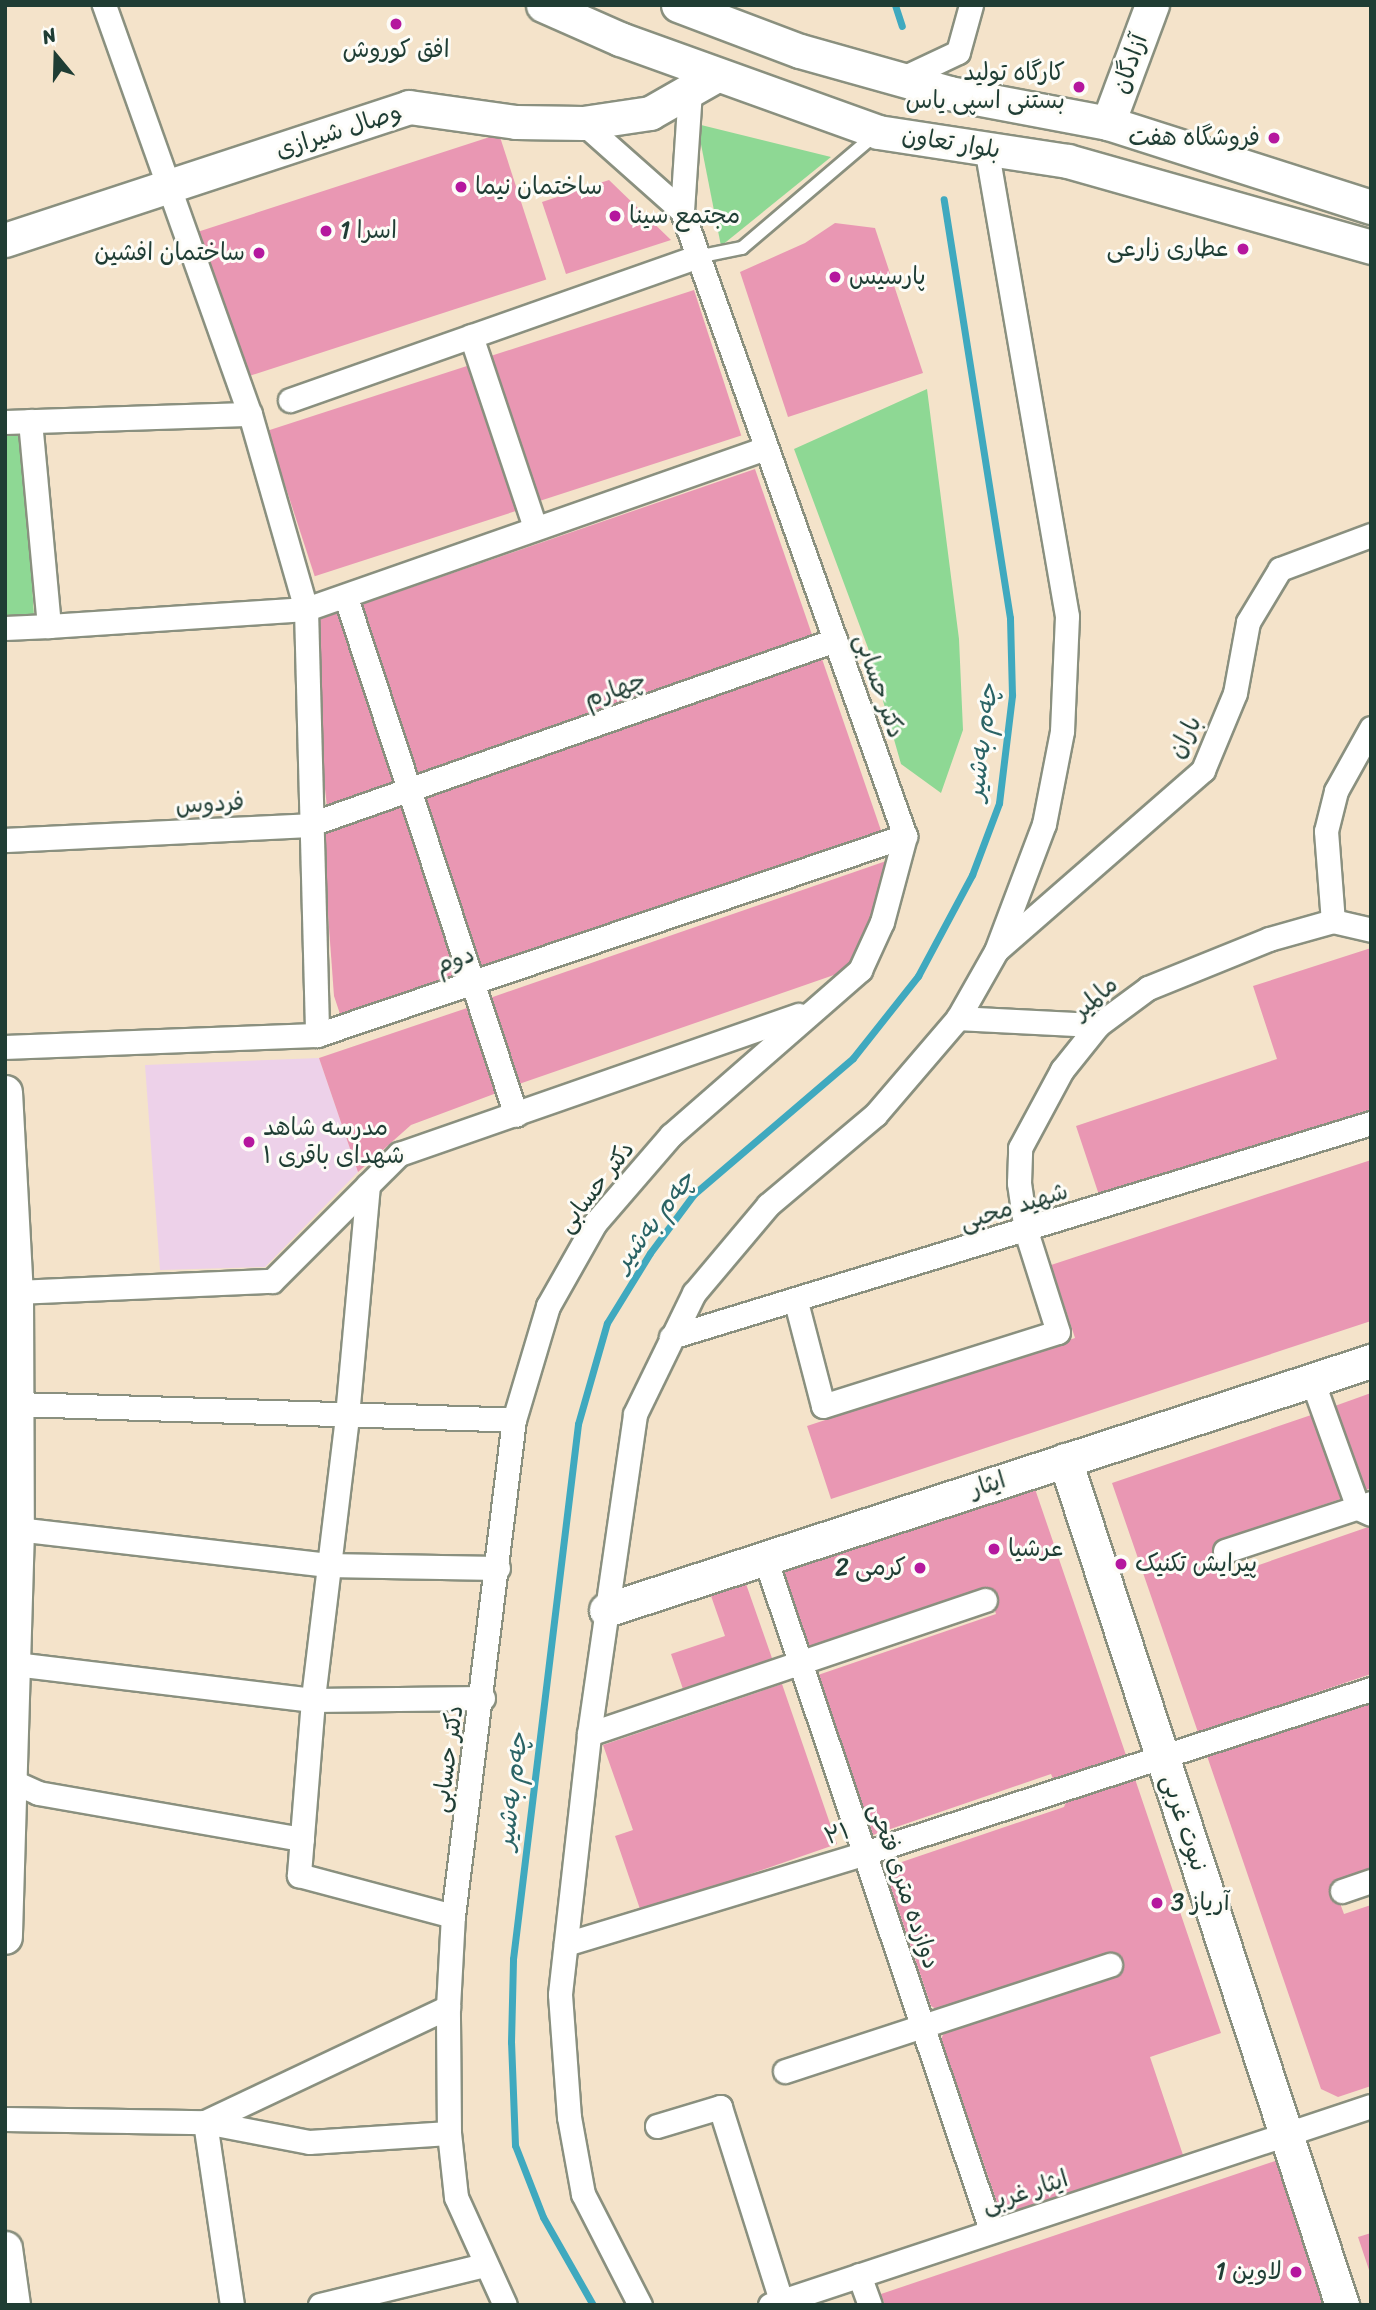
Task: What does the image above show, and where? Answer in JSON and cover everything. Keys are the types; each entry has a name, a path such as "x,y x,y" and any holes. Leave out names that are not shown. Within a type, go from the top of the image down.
{"street":[{"path":"104,5 250,414 306,609 308,825 317,1035"},
{"name":"بلوار تعاون","path":"543,5 704,83 878,132 1068,161 1371,247"},
{"name":"بلوار تعاون","path":"678,5 710,11 800,51 901,79 1108,123 1371,206"},
{"path":"901,79 958,52 971,5"},
{"name":"آزادگان","path":"1108,123 1152,5"},
{"path":"682,211 704,83"},
{"name":"وصال شیرازی","path":"5,240 410,107 516,122 583,123 650,113 704,83"},
{"path":"583,123 682,211"},
{"path":"640,2305 583,2194 569,2118 560,1994 589,1734 635,1414 694,1293 768,1205 875,1115 958,1018 996,951 1044,824 1062,731 1067,616 986,149"},
{"name":"دکتر حسابی","path":"506,2305 484,2265 456,2197 449,2133 448,2007 453,1916 483,1698 514,1420 548,1306 596,1223 671,1135 809,1011 860,970 882,922 905,836 763,449 682,211"},
{"path":"290,400 698,257"},
{"path":"471,336 535,527"},
{"path":"5,422 250,414"},
{"path":"30,421 49,626"},
{"path":"5,628 306,609 346,598 535,527 763,449"},
{"name":"باران","path":"996,951 1203,770 1235,693 1248,622 1280,569 1371,536"},
{"path":"346,598 412,789 471,982 516,1115"},
{"name":"چهارم","path":"412,789 835,640"},
{"path":"1371,727 1336,791 1326,831 1333,920 1371,930"},
{"name":"فردوس","path":"5,840 308,825 412,789"},
{"name":"دوم","path":"5,1047 317,1035 905,836"},
{"name":"مالمیر","path":"796,1302 823,1406 1058,1332 1026,1231 1020,1149 1056,1079 1098,1025 1160,982 1269,939 1333,920"},
{"path":"16,1292 272,1281 399,1154 809,1011"},
{"path":"958,1018 1098,1025"},
{"path":"5,1092 16,1292 17,1529 10,1625 15,1664 6,1778 5,1937"},
{"name":"شهید محبی","path":"671,1337 796,1302 1371,1123"},
{"path":"368,1185 347,1417 326,1564 299,1875 453,1916"},
{"name":"ایثار","path":"606,1610 1371,1361"},
{"path":"1225,1551 1366,1508 1312,1380"},
{"path":"16,1404 347,1417 514,1420"},
{"name":"نبوت غربی","path":"1065,1460 1342,2305"},
{"path":"17,1529 326,1564 498,1568"},
{"name":"دوازده متری فتحی","path":"765,1558 991,2231"},
{"path":"589,1734 985,1600"},
{"path":"15,1664 313,1700 483,1698"},
{"name":"۲۱","path":"566,1944 865,1853 1371,1689"},
{"path":"6,1778 38,1793 302,1839"},
{"path":"1342,1891 1371,1881"},
{"path":"785,2071 1110,1965"},
{"path":"205,2123 448,2007"},
{"name":"ایثار غربی","path":"776,2302 1371,2106"},
{"path":"657,2126 720,2107 776,2302"},
{"path":"5,2119 205,2123 309,2142 449,2133"},
{"path":"205,2123 232,2305"},
{"path":"5,2248 13,2305"},
{"path":"320,2305 484,2265"},
{"path":"859,2275 870,2305"}],"lane":[{"path":"698,257 742,248 878,132"}],"shaded area":[{"name":"مدرسه شاهد شهدای باقری ۱","path":"319,1058 358,1172 265,1267 160,1270 145,1065"}],"green space":[{"path":"697,124 831,157 721,246"},
{"path":"927,389 959,639 963,730 941,793 901,764 868,648 794,449"},
{"path":"23,429 34,616 5,618 5,430"}],"building":[{"path":"499,134 546,280 244,378 197,232"},
{"name":"مجتمع سینا","path":"609,180 671,240 566,274 542,202"},
{"path":"835,223 875,228 923,373 788,417 740,272 805,243"},
{"path":"694,290 741,436 539,501 491,356"},
{"path":"470,365 517,511 315,576 267,431"},
{"path":"755,469 814,640 414,778 355,607"},
{"path":"340,612 399,783 327,807 317,716 316,621"},
{"path":"822,659 881,830 481,968 422,797"},
{"path":"404,803 464,974 341,1017 334,996 322,832"},
{"path":"889,860 857,967 519,1084 490,998"},
{"path":"1371,948 1371,1109 1100,1198 1076,1126 1277,1059 1253,986"},
{"path":"473,1006 502,1091 411,1125 358,1172 319,1058"},
{"path":"1371,1160 1371,1321 831,1499 807,1426 1075,1338 1051,1265"},
{"path":"1371,1393 1371,1488 1361,1492 1332,1407"},
{"path":"1320,1412 1349,1496 1215,1542 1227,1576 1371,1526 1371,1674 1235,1720 1238,1728 1201,1741 1112,1483"},
{"path":"1034,1486 1127,1758 1055,1783 1051,1774 873,1835 818,1675 996,1614 987,1587 808,1648 782,1573"},
{"path":"745,1581 773,1661 684,1692 671,1654 725,1636 710,1593"},
{"path":"782,1684 837,1844 641,1912 615,1836 633,1830 603,1745"},
{"path":"1371,1697 1371,1875 1334,1887 1344,1914 1371,1905 1371,2086 1338,2097 1321,2089 1206,1753"},
{"path":"1133,1773 1221,2033 1150,2057 1184,2158 1009,2217 1001,2214 941,2039 946,2029 1118,1964 1114,1953 941,2012 931,2006 886,1873 890,1866 1064,1807 1069,1795"},
{"path":"1278,2160 1327,2305 885,2305 881,2294"},
{"path":"1371,2233 1371,2273 1370,2273 1358,2237"}],"waterway":[{"name":"چەم بەشیر","path":"895,5 902,26"},
{"name":"چەم بەشیر","path":"593,2305 543,2217 515,2145 511,2042 513,1959 578,1424 607,1323 650,1253 694,1194 853,1058 918,976 972,875 999,803 1012,695 1010,618 944,199"}],"place":[{"name":"افق کوروش","path":"396,24"},
{"name":"کارگاه تولید بستنی اسپی یاس","path":"1079,87"},
{"name":"فروشگاه هفت","path":"1274,138"},
{"name":"ساختمان نیما","path":"461,187"},
{"name":"مجتمع سینا","path":"615,216"},
{"name":"اسرا 1","path":"326,231"},
{"name":"عطاری زارعی","path":"1243,249"},
{"name":"ساختمان افشین","path":"259,253"},
{"name":"پارسیس","path":"835,277"},
{"name":"مدرسه شاهد شهدای باقری ۱","path":"249,1142"},
{"name":"عرشیا","path":"994,1549"},
{"name":"پیرایش تکنیک","path":"1121,1564"},
{"name":"کرمی 2","path":"920,1568"},
{"name":"آریاز 3","path":"1157,1903"},
{"name":"لاوین 1","path":"1296,2272"}]}
